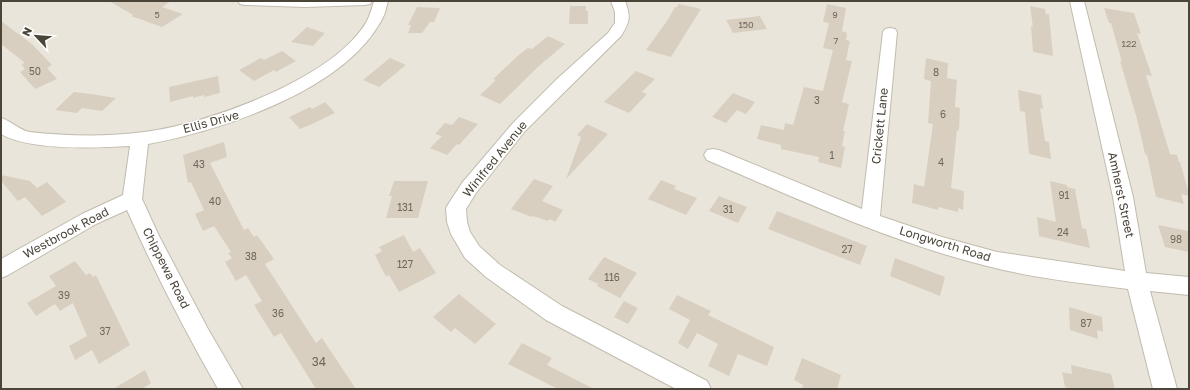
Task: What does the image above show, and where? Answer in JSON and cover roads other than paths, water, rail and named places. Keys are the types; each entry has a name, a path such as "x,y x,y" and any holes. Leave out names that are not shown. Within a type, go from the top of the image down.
{"street":[{"path":"246,1 304,3 365,1"},
{"name":"Ellis Drive","path":"1,124 4,128 16,134 33,138 71,140 140,139 217,122 250,110 305,84 350,50 374,21 381,1"},
{"name":"Winifred Avenue","path":"618,1 622,12 622,23 614,36 563,83 519,127 469,188 456,208 457,222 460,234 472,252 493,271 554,313 699,389"},
{"name":"Amherst Street","path":"1077,1 1123,197 1137,282 1166,389"},
{"name":"Crickett Lane","path":"870,220 890,32"},
{"name":"Chippewa Road","path":"140,139 132,198 149,236 200,336 230,389"},
{"name":"Longworth Road","path":"712,155 870,220 938,244 978,256 1035,267 1137,282 1189,286"},
{"name":"Westbrook Road","path":"1,269 89,219 132,198"}]}
